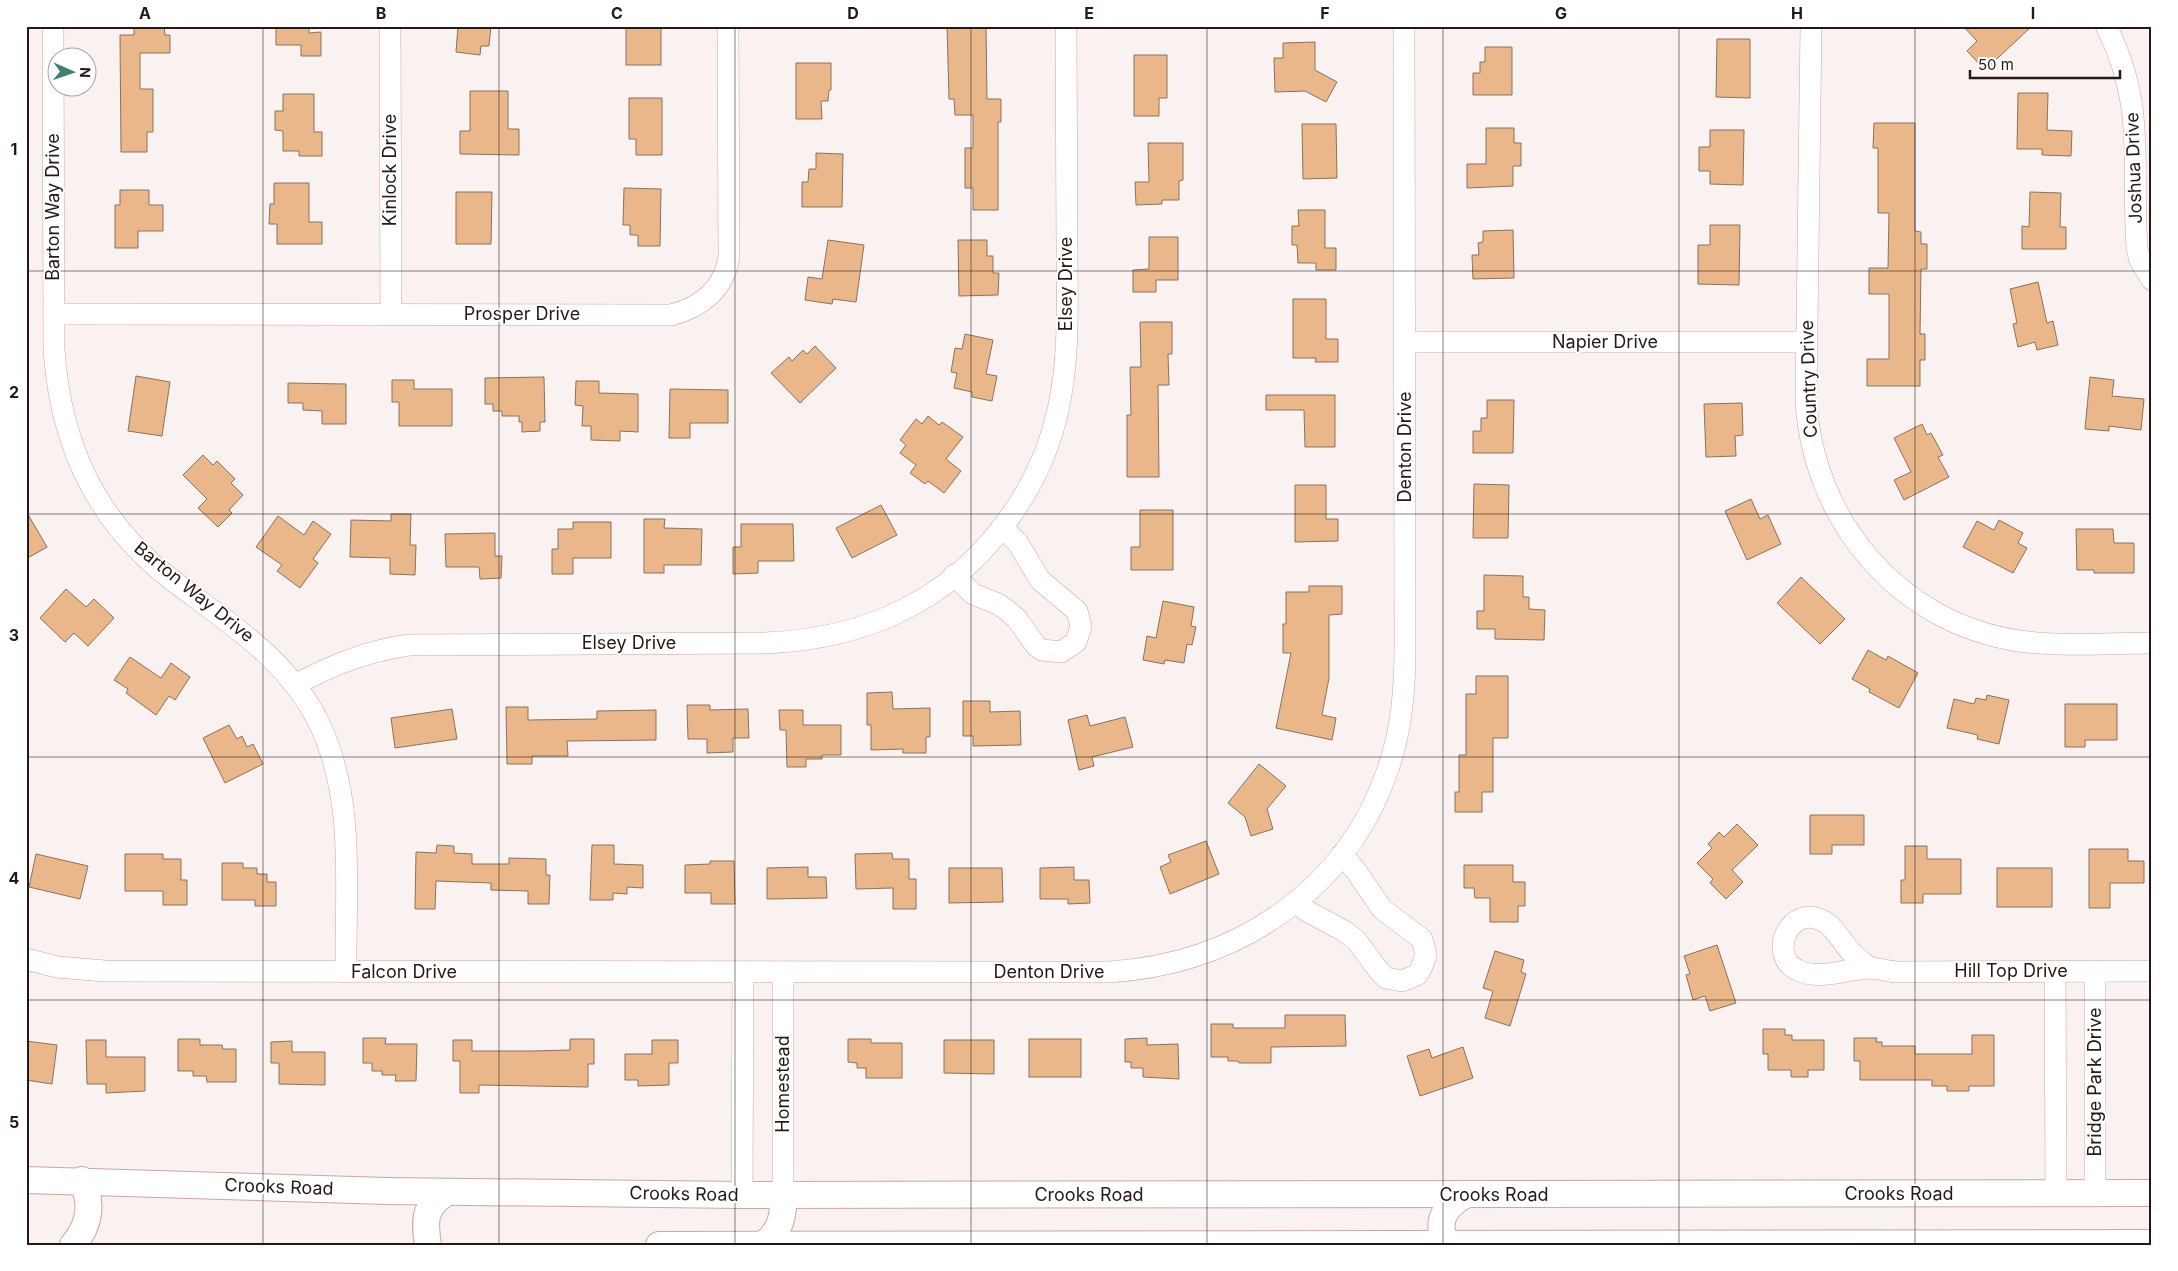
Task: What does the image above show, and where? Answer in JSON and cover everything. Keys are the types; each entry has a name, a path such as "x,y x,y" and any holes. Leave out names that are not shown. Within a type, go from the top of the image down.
{"main road":[{"name":"Crooks Road","path":"26,1180 82,1180 447,1192 742,1195 2152,1193"},
{"path":"73,1245 82,1234 88,1219 90,1205 82,1180"},
{"path":"428,1245 426,1216 429,1206 447,1192"},
{"path":"765,1243 772,1237 782,1219 783,1195"},
{"path":"1452,1244 1440,1228 1445,1211 1453,1202 1465,1195"},
{"path":"659,1245 765,1243 2152,1243"}],"street":[{"name":"Barton Way Drive","path":"53,26 54,314 56,375 64,422 83,471 110,517 148,560 257,644 295,685 318,722 335,762 340,784 345,826 346,972"},
{"name":"Kinlock Drive","path":"390,26 390,314"},
{"name":"Prosper Drive","path":"54,314 671,315 693,308 704,302 721,282 729,257 728,26"},
{"name":"Elsey Drive","path":"295,685 359,655 409,644 765,643 818,638 857,628 904,609 954,575 980,552 1002,527 1026,491 1043,457 1052,432 1063,383 1067,309 1066,26"},
{"name":"Denton Drive","path":"783,972 1109,972 1153,968 1188,960 1226,946 1269,922 1297,901 1325,874 1342,854 1377,797 1388,770 1402,712 1405,681 1404,26"},
{"name":"Country Drive","path":"1810,26 1806,342 1807,418 1818,473 1829,499 1856,543 1870,561 1900,589 1934,612 1979,631 2019,641 2152,643"},
{"name":"Joshua Drive","path":"2106,26 2124,69 2133,107 2137,166 2137,248 2140,261 2152,280"},
{"name":"Napier Drive","path":"1405,342 1806,342"},
{"path":"954,575 973,594 992,601 1008,611 1017,619 1036,646 1042,650 1061,652 1076,642 1082,627 1077,611 1040,580 1018,543 1002,527"},
{"path":"1297,901 1305,910 1344,930 1356,940 1386,978 1402,981 1417,975 1422,969 1426,954 1422,939 1382,909 1342,854"},
{"name":"Falcon Drive","path":"26,959 57,967 104,971 783,972"},
{"name":"Hill Top Drive","path":"1870,968 1896,972 2152,971"},
{"path":"2055,971 2056,1193"},
{"name":"Bridge Park Drive","path":"2095,971 2095,1193"},
{"path":"742,1195 743,972"},
{"name":"Homestead","path":"783,972 783,1195"}],"building":[{"path":"134,26 164,26 165,35 170,35 170,53 140,53 140,89 153,89 153,132 147,132 147,152 121,152 120,35 134,35"},
{"path":"276,26 309,26 309,33 321,32 321,56 301,56 301,45 276,45"},
{"path":"458,26 491,26 489,46 481,46 480,55 456,52"},
{"path":"626,26 661,26 661,65 626,65"},
{"path":"947,26 986,26 987,99 1001,99 1001,122 998,122 998,210 973,210 973,188 965,188 965,148 973,148 973,115 955,115 954,99 949,99"},
{"path":"1963,26 2032,26 1985,70 1967,51 1977,41"},
{"path":"1717,39 1750,39 1750,98 1716,97"},
{"path":"1315,42 1315,70 1337,82 1326,102 1305,91 1275,92 1274,58 1283,58 1283,43"},
{"path":"1485,47 1512,47 1512,95 1473,95 1473,73 1480,73 1480,62 1485,62"},
{"path":"1134,55 1167,55 1167,98 1159,98 1159,116 1134,116"},
{"path":"796,63 831,63 831,90 829,90 828,101 821,101 822,119 796,119"},
{"path":"470,91 508,91 508,129 519,129 519,155 460,154 460,131 470,131"},
{"path":"2018,93 2048,93 2047,130 2072,131 2071,156 2042,155 2042,149 2017,149"},
{"path":"283,94 314,94 314,132 322,132 322,156 299,156 299,151 283,151 283,131 275,130 275,111 283,111"},
{"path":"629,98 662,98 662,155 636,155 636,139 629,139"},
{"path":"1874,123 1915,123 1915,231 1921,232 1921,244 1927,244 1927,269 1921,269 1920,334 1925,334 1925,360 1920,360 1920,386 1867,386 1867,359 1889,359 1889,294 1869,294 1869,268 1888,268 1889,213 1878,213 1878,148 1873,148"},
{"path":"1302,124 1336,124 1337,178 1303,179"},
{"path":"1486,128 1514,128 1514,143 1521,143 1521,166 1513,166 1513,186 1467,188 1467,164 1486,164"},
{"path":"1710,130 1744,130 1743,185 1710,184 1710,171 1699,171 1699,147 1710,147"},
{"path":"1148,143 1183,143 1183,180 1179,181 1179,200 1162,200 1162,204 1136,205 1135,182 1149,182"},
{"path":"816,153 843,154 842,207 802,207 802,182 808,182 809,169 816,169"},
{"path":"274,183 309,183 309,222 322,222 322,244 277,244 277,224 269,224 270,204 274,204"},
{"path":"624,188 661,189 660,246 638,246 638,235 630,235 630,225 623,225"},
{"path":"120,190 149,190 149,205 163,205 163,231 138,231 138,248 115,248 115,205 120,205"},
{"path":"456,192 492,192 491,244 456,244"},
{"path":"2030,192 2061,193 2060,227 2066,227 2066,249 2022,249 2022,226 2029,227"},
{"path":"1298,210 1325,210 1325,248 1336,248 1336,270 1316,270 1316,263 1298,263 1297,245 1292,245 1292,226 1299,226"},
{"path":"1710,225 1740,225 1739,285 1698,284 1698,245 1710,245"},
{"path":"1513,230 1514,278 1473,279 1472,255 1479,255 1478,243 1483,242 1483,231"},
{"path":"1149,237 1178,237 1178,280 1156,280 1156,292 1133,292 1133,270 1149,269"},
{"path":"828,240 864,245 856,302 833,299 832,304 805,300 808,277 822,279"},
{"path":"958,240 987,240 987,256 993,256 993,273 999,273 998,295 959,296"},
{"path":"2038,282 2047,323 2053,321 2058,345 2037,350 2035,342 2018,347 2013,324 2017,323 2010,289"},
{"path":"1293,299 1326,299 1326,339 1338,339 1338,362 1315,362 1316,358 1293,358"},
{"path":"1140,322 1172,322 1172,354 1168,354 1169,385 1158,385 1159,477 1127,477 1127,415 1131,415 1130,367 1141,367"},
{"path":"965,334 993,340 986,374 997,376 992,401 972,397 972,392 954,388 957,373 951,372 955,348 962,349"},
{"path":"815,346 836,368 800,403 771,373 789,357 792,361 803,350 807,354"},
{"path":"136,376 170,382 162,436 128,431"},
{"path":"544,377 545,422 540,422 540,431 522,432 522,422 519,422 519,416 502,416 502,411 493,411 493,404 485,404 485,378"},
{"path":"2090,377 2114,380 2112,396 2144,399 2141,430 2109,426 2109,431 2085,429"},
{"path":"392,380 414,380 414,389 452,389 452,426 399,426 399,402 392,402"},
{"path":"576,381 599,381 599,393 638,394 638,432 620,431 620,441 591,440 591,426 582,426 583,406 575,405"},
{"path":"288,383 346,384 346,424 322,424 322,411 303,410 303,403 288,403"},
{"path":"670,389 728,390 728,423 690,423 690,438 669,438"},
{"path":"1266,395 1335,395 1335,447 1305,447 1304,410 1266,410"},
{"path":"1487,400 1514,400 1513,453 1473,453 1473,431 1481,431 1481,418 1487,418"},
{"path":"1742,403 1743,435 1735,436 1736,456 1706,457 1704,404"},
{"path":"928,416 939,425 942,422 963,437 946,459 961,471 944,493 928,481 925,484 910,473 916,465 900,453 906,445 900,440 916,419 922,424"},
{"path":"1922,424 1927,435 1931,433 1943,455 1938,457 1949,477 1904,500 1894,480 1911,472 1894,438"},
{"path":"203,455 213,465 217,461 235,479 231,483 243,495 229,510 232,513 218,527 198,508 207,499 183,475"},
{"path":"1474,484 1509,485 1508,538 1473,538"},
{"path":"1295,485 1326,485 1326,519 1338,519 1338,541 1295,542"},
{"path":"1751,499 1760,519 1768,515 1781,544 1747,560 1725,511"},
{"path":"881,505 897,535 852,558 836,528"},
{"path":"1140,510 1173,510 1173,570 1131,570 1131,547 1140,547"},
{"path":"26,511 47,547 26,559"},
{"path":"391,514 411,514 410,545 416,545 415,575 390,574 390,558 350,557 351,520 391,521"},
{"path":"278,516 304,535 313,521 331,534 313,559 318,563 300,588 277,571 282,565 256,547"},
{"path":"644,519 665,519 664,528 702,529 701,565 664,565 664,573 644,573"},
{"path":"1999,520 2023,533 2018,543 2027,548 2013,573 1963,547 1977,521 1994,530"},
{"path":"573,522 611,522 611,558 573,558 573,574 552,574 552,549 558,549 558,529 573,529"},
{"path":"741,524 793,524 794,561 758,561 758,573 733,574 733,547 741,547"},
{"path":"2076,529 2113,529 2114,543 2134,543 2134,573 2094,573 2094,570 2077,570"},
{"path":"495,533 495,556 502,556 501,578 480,579 479,567 446,567 445,534"},
{"path":"1484,575 1523,576 1523,597 1529,597 1529,609 1545,610 1544,640 1495,639 1495,629 1477,629 1477,611 1484,611"},
{"path":"1801,577 1845,619 1820,644 1777,603"},
{"path":"1309,586 1342,586 1342,614 1329,615 1329,678 1322,715 1336,718 1332,740 1276,728 1291,653 1283,653 1283,624 1286,624 1286,592 1309,592"},
{"path":"66,589 86,607 94,599 114,618 88,646 74,633 65,642 40,618"},
{"path":"1163,601 1194,607 1191,626 1196,627 1192,645 1187,644 1184,663 1165,660 1164,664 1143,660 1147,636 1156,638"},
{"path":"1868,650 1886,660 1888,656 1918,673 1899,708 1869,692 1870,689 1852,679"},
{"path":"130,657 161,678 171,663 190,677 175,700 169,696 156,715 126,693 128,689 114,680"},
{"path":"1476,676 1508,676 1508,738 1493,738 1493,792 1482,792 1482,812 1455,812 1455,792 1459,792 1459,755 1466,755 1466,694 1476,694"},
{"path":"892,692 893,709 930,708 930,737 926,737 926,753 903,753 903,749 871,750 871,725 867,725 867,693"},
{"path":"1987,695 2009,700 1999,744 1977,739 1978,735 1947,728 1954,699 1974,704 1976,698 1986,700"},
{"path":"963,701 990,701 990,712 1020,711 1021,745 973,746 973,736 963,736"},
{"path":"2065,704 2117,704 2117,740 2085,740 2085,747 2065,747"},
{"path":"687,705 710,705 710,710 748,709 749,738 733,738 733,752 707,753 707,739 688,739"},
{"path":"506,707 528,707 528,720 597,719 597,711 656,710 656,740 567,741 568,756 532,756 532,764 507,764"},
{"path":"452,709 457,739 395,748 391,718"},
{"path":"779,710 803,710 803,725 841,725 841,755 822,755 822,759 806,759 806,767 787,767 786,730 780,730"},
{"path":"1087,715 1090,726 1125,717 1133,747 1092,757 1094,766 1079,770 1068,720"},
{"path":"229,725 237,739 242,736 247,747 253,744 263,764 225,783 203,738"},
{"path":"1259,764 1286,786 1267,809 1273,829 1251,836 1245,817 1228,803"},
{"path":"1810,815 1864,815 1864,845 1832,845 1832,854 1810,854"},
{"path":"1737,824 1758,845 1732,870 1743,882 1726,899 1710,883 1713,879 1697,863 1712,848 1708,844 1719,832 1724,837"},
{"path":"1206,841 1219,874 1170,894 1160,867 1171,862 1168,855"},
{"path":"437,845 454,846 454,853 472,854 472,864 509,864 509,858 546,859 546,875 550,875 549,904 528,904 528,891 491,890 491,883 436,881 435,909 415,909 416,852 436,853"},
{"path":"592,845 614,845 614,864 643,865 643,888 627,887 627,894 613,893 613,900 590,900"},
{"path":"1905,846 1927,846 1927,859 1961,859 1961,894 1923,894 1923,903 1901,903 1901,880 1905,880"},
{"path":"2089,849 2128,849 2128,861 2144,861 2144,883 2110,883 2110,908 2089,908"},
{"path":"892,853 893,859 909,859 909,879 916,879 916,909 893,909 893,888 856,889 855,854"},
{"path":"36,854 88,866 80,899 29,887"},
{"path":"125,854 163,854 163,859 181,859 181,880 187,880 187,905 163,905 163,891 125,891"},
{"path":"710,861 734,861 735,904 711,904 711,893 685,893 685,865 710,864"},
{"path":"222,863 243,863 243,868 257,868 257,874 267,874 267,882 276,882 276,906 255,906 255,900 222,900"},
{"path":"1464,865 1513,865 1513,882 1525,882 1525,906 1518,906 1518,922 1490,922 1490,898 1475,898 1474,888 1464,888"},
{"path":"808,867 808,877 826,877 827,898 767,899 767,868"},
{"path":"1074,867 1074,880 1089,880 1090,903 1068,904 1068,899 1040,899 1040,868"},
{"path":"949,868 1002,868 1003,902 949,903"},
{"path":"1997,868 2052,868 2052,907 1997,907"},
{"path":"1717,945 1736,1003 1710,1011 1705,996 1693,1000 1686,975 1690,974 1684,956"},
{"path":"1495,951 1524,960 1521,972 1526,974 1510,1026 1485,1018 1493,991 1483,988"},
{"path":"1285,1015 1345,1015 1346,1046 1271,1047 1271,1063 1239,1063 1238,1061 1228,1061 1228,1057 1211,1057 1211,1024 1233,1024 1233,1028 1285,1028"},
{"path":"1763,1029 1785,1029 1785,1035 1792,1035 1792,1040 1824,1040 1824,1070 1808,1070 1808,1077 1791,1077 1791,1070 1768,1070 1768,1054 1763,1054"},
{"path":"1972,1035 1994,1035 1994,1086 1969,1086 1969,1091 1947,1091 1947,1086 1932,1086 1932,1080 1860,1080 1860,1061 1854,1061 1854,1038 1877,1038 1876,1042 1882,1042 1882,1046 1915,1046 1915,1054 1972,1054"},
{"path":"363,1038 386,1038 385,1044 417,1044 416,1081 395,1081 396,1075 382,1075 382,1071 372,1071 372,1063 363,1063"},
{"path":"1147,1038 1147,1045 1178,1044 1179,1079 1143,1077 1143,1068 1131,1068 1131,1062 1125,1062 1125,1039"},
{"path":"178,1039 200,1039 200,1045 222,1045 223,1049 236,1049 236,1082 207,1082 206,1076 193,1076 193,1071 178,1071"},
{"path":"570,1039 594,1039 594,1064 588,1064 588,1087 479,1085 479,1093 460,1093 460,1061 453,1061 453,1040 472,1040 472,1051 532,1051 570,1050"},
{"path":"848,1039 871,1039 871,1043 902,1043 902,1078 866,1078 866,1068 857,1068 857,1063 848,1062"},
{"path":"1029,1039 1081,1039 1081,1077 1029,1077"},
{"path":"86,1040 106,1040 106,1057 145,1057 145,1091 106,1093 106,1084 87,1084"},
{"path":"652,1040 678,1040 678,1063 669,1063 669,1085 638,1086 638,1080 625,1080 625,1054 652,1054"},
{"path":"944,1040 994,1040 994,1074 944,1073"},
{"path":"26,1041 57,1045 52,1084 26,1080"},
{"path":"292,1041 292,1052 325,1052 325,1085 279,1084 279,1063 271,1063 271,1042"},
{"path":"1463,1047 1473,1078 1420,1096 1407,1056 1429,1049 1432,1058"}]}
